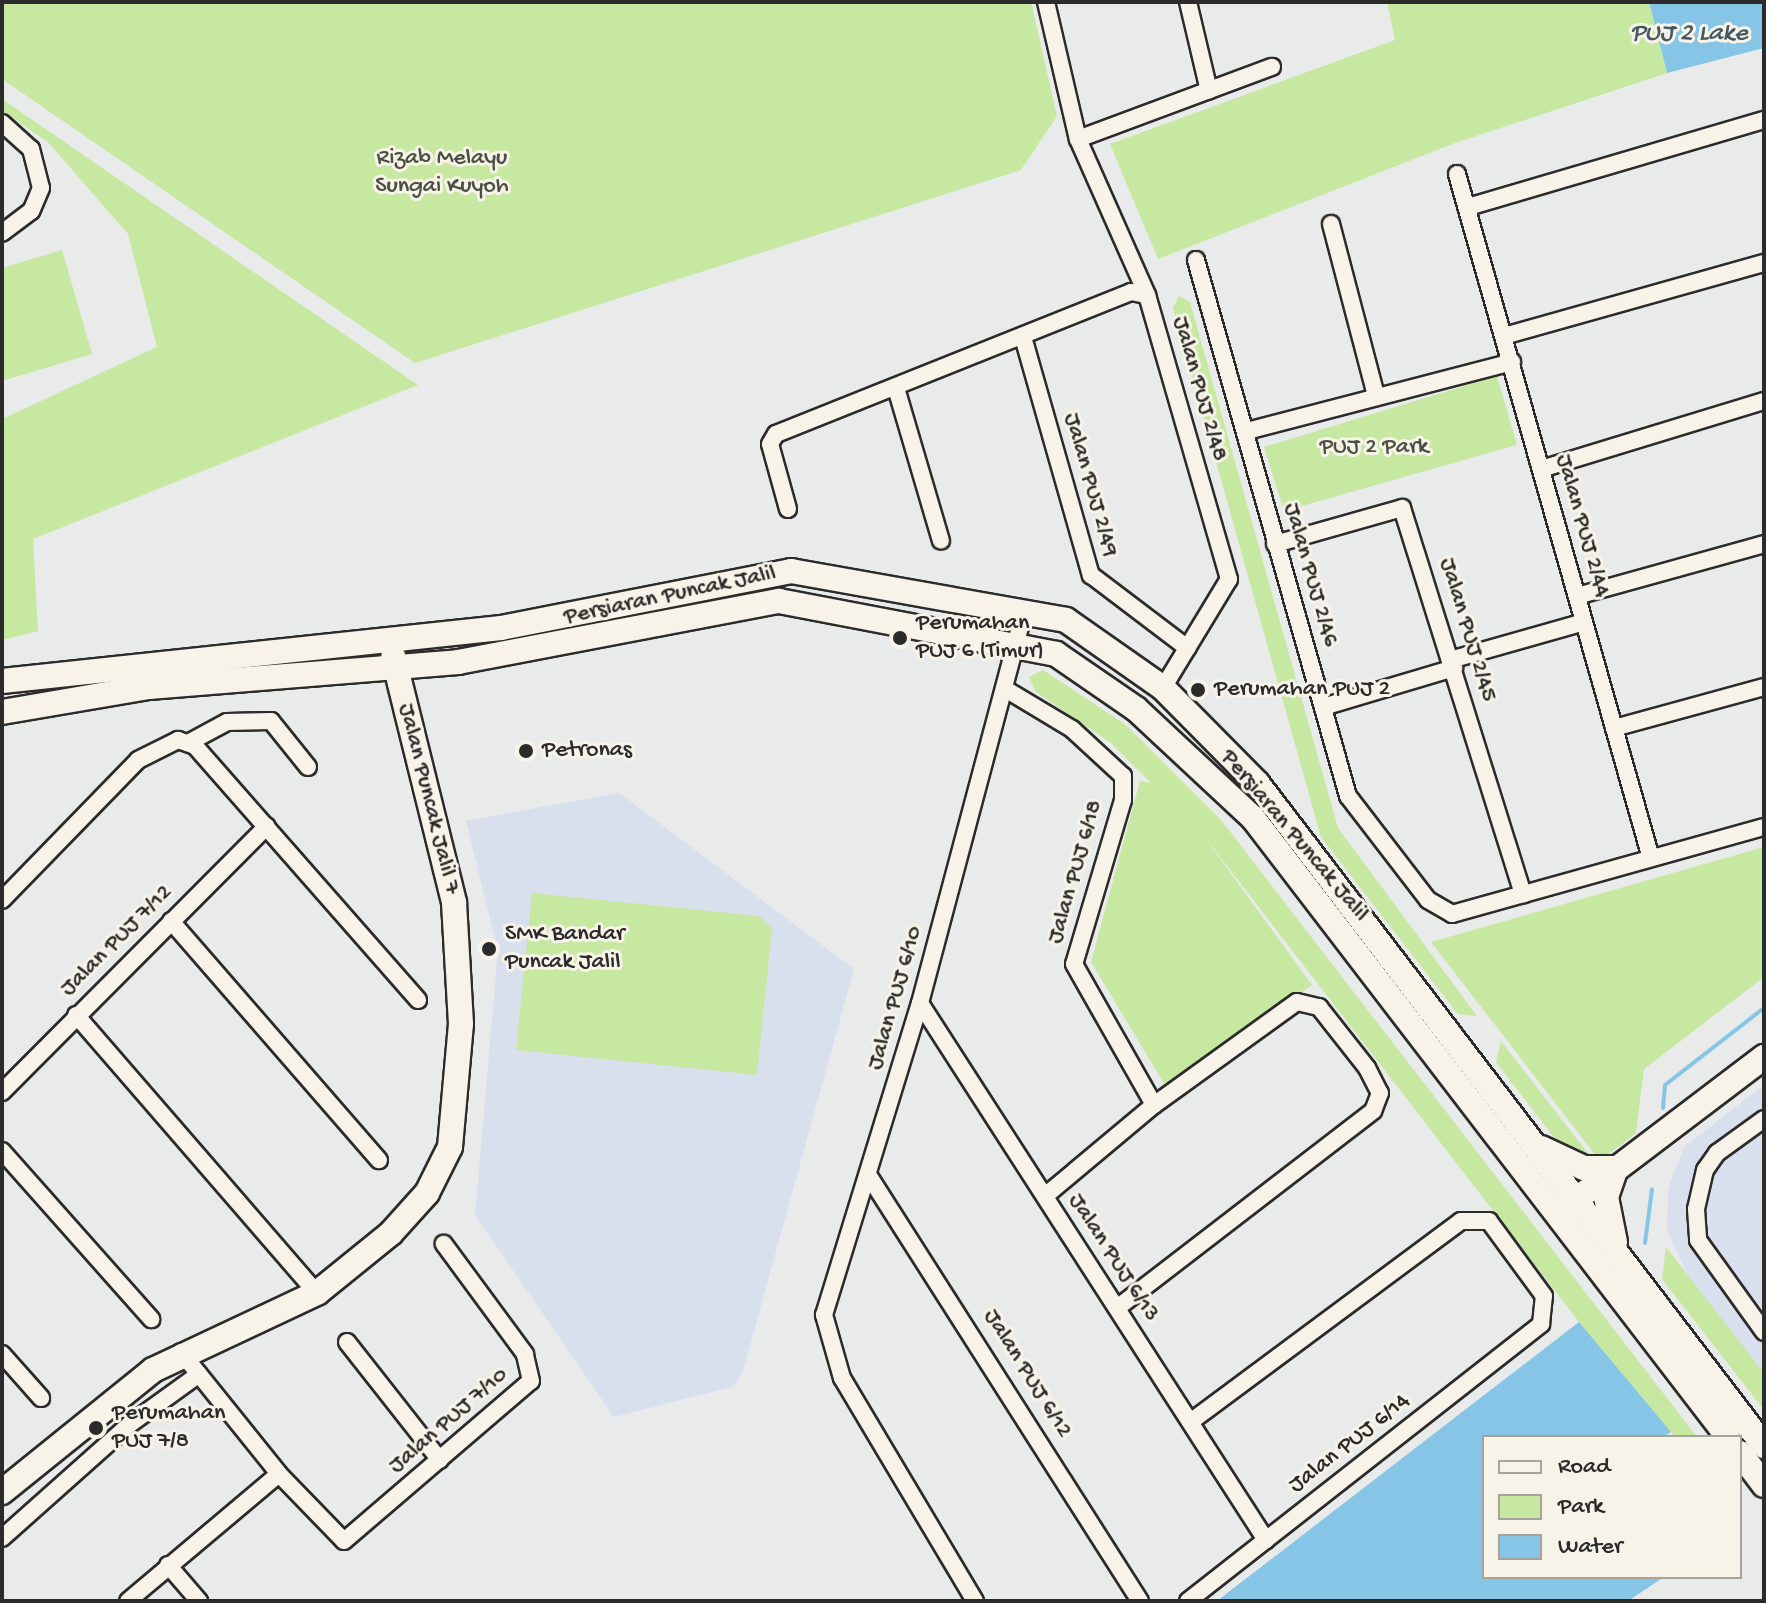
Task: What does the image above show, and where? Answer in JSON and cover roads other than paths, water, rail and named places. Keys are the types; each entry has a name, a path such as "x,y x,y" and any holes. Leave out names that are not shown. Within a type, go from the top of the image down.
{"main road":[{"name":"Persiaran Puncak Jalil","path":"2,681 390,642 557,619 791,571 1023,615 1066,620 1163,688 1266,795 1535,1145 1568,1205 1618,1253 1764,1446"},
{"name":"Persiaran Puncak Jalil","path":"2,712 149,687 439,665 599,640 779,601 1056,654 1136,709 1253,818 1568,1205 1727,1435"},
{"name":"Jalan Puncak Jalil 7","path":"2,1492 112,1397 181,1352 317,1293 391,1233 427,1193 450,1147 459,1085 461,965 444,842 407,716 390,642"},
{"path":"407,716 418,684 439,665"},
{"path":"353,672 385,688 407,716"},
{"path":"1568,1205 1764,1057"},
{"path":"1535,1145 1584,1168 1616,1168"},
{"path":"1616,1168 1606,1197 1618,1253"},
{"path":"1742,1456 1764,1485"}],"street":[{"path":"1046,2 1078,139 1147,295"},
{"path":"1188,2 1209,91"},
{"path":"1078,139 1272,67"},
{"path":"1468,207 1764,120"},
{"path":"2,123 31,149 41,188 31,211 2,233"},
{"name":"Jalan PUJ 2/44","path":"1457,174 1651,858"},
{"path":"1331,224 1376,396"},
{"name":"Jalan PUJ 2/46","path":"1196,260 1352,804 1428,900 1452,914 1523,895"},
{"path":"1504,336 1764,263"},
{"name":"Jalan PUJ 2/48","path":"788,509 770,440 1131,292 1147,295 1229,576 1163,688"},
{"name":"Jalan PUJ 2/49","path":"1023,337 1091,575 1187,648"},
{"name":"Jalan PUJ 2/48","path":"1247,431 1512,362"},
{"path":"896,388 941,541"},
{"path":"1541,469 1764,401"},
{"name":"Jalan PUJ 2/45","path":"1275,544 1402,508 1523,895"},
{"path":"1577,596 1764,544"},
{"name":"Jalan PUJ 6/10","path":"975,1601 849,1390 826,1340 824,1315 920,1003 1007,690 1023,615"},
{"path":"1323,707 1584,622"},
{"path":"1614,728 1764,687"},
{"name":"Jalan PUJ 6/18","path":"1007,690 1072,729 1123,776 1123,800 1074,964 1154,1105"},
{"path":"2,900 138,760 227,722 271,721 308,767"},
{"path":"183,742 267,826 418,1000"},
{"name":"Jalan PUJ 7/12","path":"2,1092 267,826"},
{"path":"1523,895 1764,827"},
{"path":"171,921 379,1160"},
{"path":"1045,1196 1154,1105 1297,1002 1319,1007 1367,1068 1380,1093 1373,1111 1117,1308"},
{"name":"Jalan PUJ 6/13","path":"920,1003 1266,1540"},
{"path":"76,1015 317,1293"},
{"path":"1763,1329 1706,1254 1696,1224 1705,1170 1764,1119"},
{"path":"2,1151 151,1319"},
{"name":"Jalan PUJ 6/12","path":"869,1176 1140,1601"},
{"name":"Jalan PUJ 6/14","path":"1188,1601 1541,1324 1544,1296 1495,1229 1480,1217 1461,1221 1190,1422"},
{"name":"Jalan PUJ 7/10","path":"279,1474 344,1541 528,1388 532,1372 444,1244"},
{"path":"347,1342 440,1460"},
{"path":"128,1601 279,1474 181,1352"},
{"path":"2,1354 41,1398"},
{"path":"2,1538 130,1424 199,1374"},
{"path":"168,1565 199,1601"}],"water":[{"name":"PUJ 2 Lake","path":"1649,2 1764,2 1764,48 1667,73"},
{"path":"1579,1322 1671,1432 1667,1435 1482,1435 1482,1579 1661,1579 1628,1601 1217,1601"}],"waterway":[{"path":"1663,1108 1665,1085 1764,1008"},
{"path":"1645,1243 1652,1189"}],"place":[{"name":"Perumahan PUJ 6 (Timur)","path":"900,638"},
{"name":"Perumahan PUJ 2","path":"1198,690"},
{"name":"Petronas","path":"526,751"},
{"name":"SMK Bandar Puncak Jalil","path":"489,949"},
{"name":"Perumahan PUJ 7/8","path":"96,1428"}],"park label":[{"name":"Rizab Melayu Sungai Kuyoh","path":"442,173"},
{"name":"PUJ 2 Park","path":"1374,448"}]}
